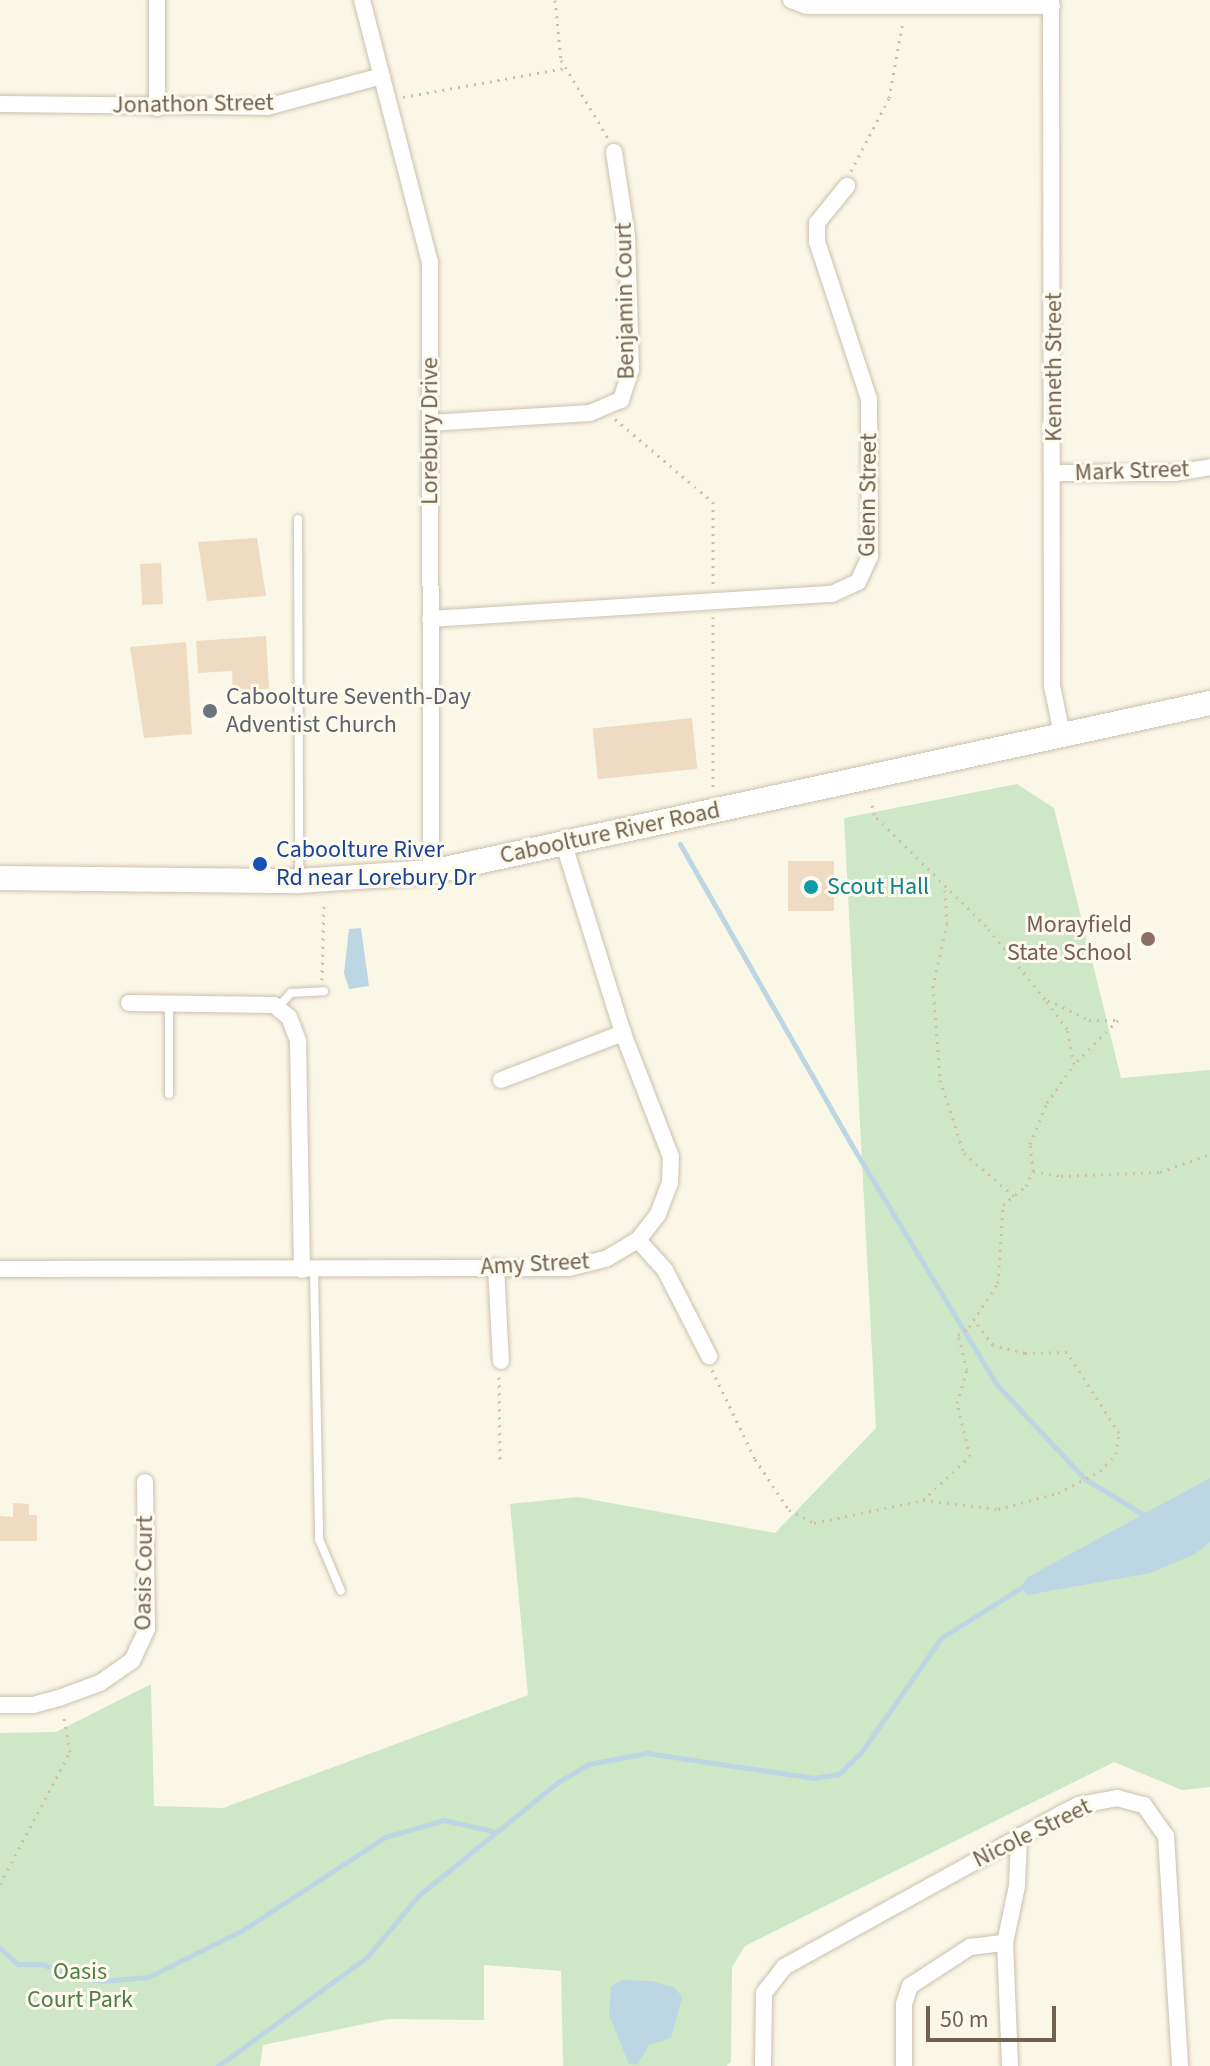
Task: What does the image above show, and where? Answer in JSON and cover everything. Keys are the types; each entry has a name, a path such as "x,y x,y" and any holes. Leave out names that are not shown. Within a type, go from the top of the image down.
{"main road":[{"name":"Caboolture River Road","path":"0,878 299,881 431,872 1210,703"}],"street":[{"path":"157,0 157,108"},
{"name":"Lorebury Drive","path":"362,0 430,262 431,872"},
{"path":"791,0 807,6 1052,3"},
{"name":"Kenneth Street","path":"1052,3 1052,686 1062,734"},
{"name":"Jonathon Street","path":"0,104 267,107 382,76"},
{"name":"Benjamin Court","path":"430,423 608,410 628,388 631,370 627,236 614,152"},
{"name":"Glenn Street","path":"430,619 832,594 847,590 866,570 869,399 817,242 821,215 847,186"},
{"name":"Mark Street","path":"1054,473 1174,473 1210,467"},
{"name":"Amy Street","path":"0,1269 308,1270 589,1265 638,1240 658,1214 670,1183 671,1157 623,1033 563,842"},
{"path":"129,1003 277,1008 289,1017 298,1041 308,1270"},
{"path":"501,1080 623,1033"},
{"path":"638,1240 665,1270 709,1356"},
{"path":"496,1267 501,1361"},
{"name":"Oasis Court","path":"0,1705 33,1705 118,1674 142,1646 147,1629 145,1482"},
{"name":"Nicole Street","path":"763,2066 764,1993 775,1973 1019,1836 1079,1805 1100,1800 1132,1800 1154,1814 1168,1847 1180,2066"},
{"path":"1010,2066 1005,1943 1017,1886 1019,1836"},
{"path":"904,2066 904,2004 910,1986 970,1947 1005,1943"}],"lane":[{"path":"298,519 299,881"},
{"path":"277,1008 291,993 319,991"},
{"path":"169,1004 169,1094"},
{"path":"308,1270 319,1539 341,1591"}],"path":[{"path":"555,0 565,68 614,152"},
{"path":"847,186 854,160 889,98 906,7"},
{"path":"388,100 565,68"},
{"path":"608,410 629,436 713,502 713,788"},
{"path":"870,795 874,815 945,890 986,926 1045,999 1067,1029 1074,1064"},
{"path":"945,890 947,923 933,986 940,1080 964,1153 1014,1196"},
{"path":"319,991 314,984 323,979 324,904"},
{"path":"923,1500 970,1456 957,1403 967,1370 958,1335 974,1320 998,1283 1003,1205 1033,1171 1030,1144 1047,1103 1074,1064 1118,1020 1089,1020 1045,999"},
{"path":"1033,1171 1061,1176 1160,1172 1210,1154"},
{"path":"709,1356 714,1379 755,1459 789,1510 814,1523 923,1500 998,1509 1058,1493 1100,1471 1116,1454 1119,1433 1067,1352 1025,1353 993,1345 974,1320"},
{"path":"500,1462 501,1361"},
{"path":"0,1884 70,1752 59,1698"}],"green space":[{"name":"Oasis Court Park","path":"1017,784 1054,808 1121,1078 1210,1070 1210,1787 1182,1790 1114,1762 745,1946 732,1967 731,2062 726,2066 563,2066 561,1971 484,1965 484,2020 388,2019 263,2045 260,2066 0,2066 0,1733 56,1732 151,1684 154,1806 223,1808 528,1695 510,1504 578,1497 775,1533 876,1428 844,818"}],"water":[{"path":"361,928 369,986 349,989 344,973 349,929"},
{"path":"1210,1478 1210,1542 1195,1554 1150,1573 1027,1595 1021,1587 1028,1577"},
{"path":"623,1980 652,1981 675,1988 682,1997 671,2038 649,2045 637,2065 629,2064 609,2015 611,1986"}],"building":[{"path":"257,538 266,596 207,601 198,542"},
{"path":"161,563 163,604 142,605 140,564"},
{"path":"266,636 269,689 233,691 232,671 198,673 196,641"},
{"path":"186,642 192,734 144,738 130,647"},
{"path":"692,718 697,769 598,779 593,728"},
{"name":"Scout Hall","path":"788,861 834,861 834,911 788,911"},
{"path":"13,1503 29,1504 29,1515 37,1515 37,1541 0,1541 0,1516 13,1517"}],"waterway":[{"path":"680,844 851,1144 997,1385 1085,1479 1146,1516"},
{"path":"218,2066 367,1957 419,1895 558,1782 589,1764 647,1753 814,1778 839,1774 862,1751 941,1638 1024,1586"},
{"path":"0,1948 18,1964 42,1964 74,1977 103,1981 148,1977 243,1930 385,1837 444,1820 493,1831"}],"place":[{"name":"Caboolture Seventh-Day Adventist Church","path":"210,711"},
{"name":"Caboolture River Rd near Lorebury Dr","path":"260,864"},
{"name":"Scout Hall","path":"811,887"},
{"name":"Morayfield State School","path":"1148,939"}]}
